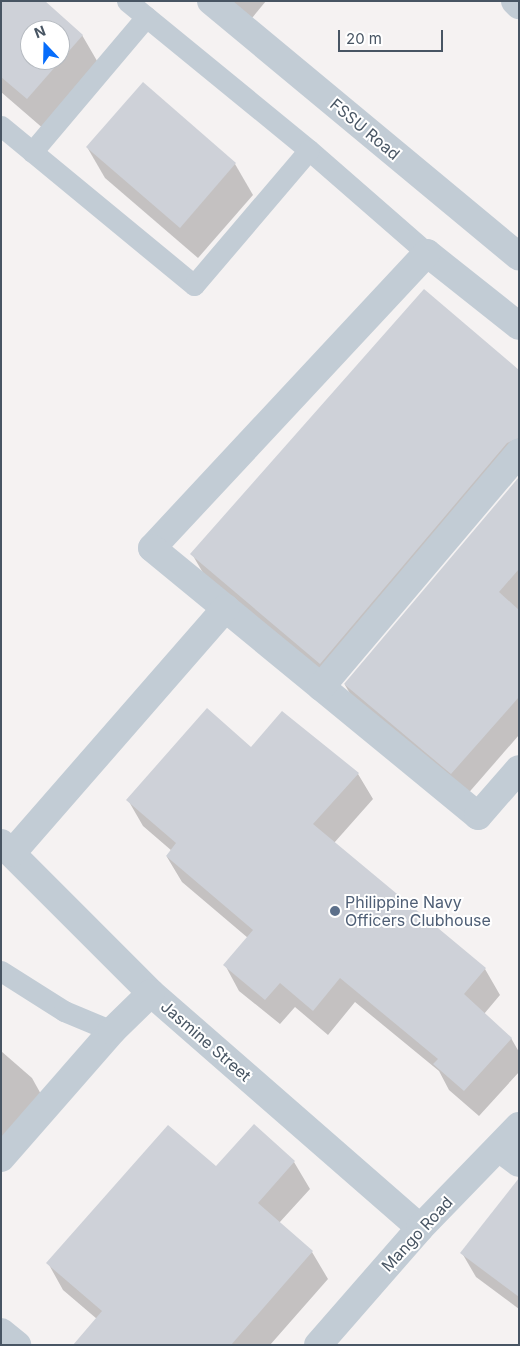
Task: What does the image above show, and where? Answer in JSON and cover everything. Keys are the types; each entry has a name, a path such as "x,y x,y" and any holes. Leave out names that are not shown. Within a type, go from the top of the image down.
{"street":[{"name":"FSSU Road","path":"211,1 519,257"},
{"path":"515,1 519,5"},
{"path":"519,326 427,253 152,548 478,816 519,768"},
{"path":"321,687 519,453"},
{"path":"7,848 226,608"},
{"name":"Jasmine Street","path":"7,848 151,993 420,1228"},
{"path":"1,1158 112,1031 151,993"},
{"name":"Mango Road","path":"321,1344 420,1228 509,1156 519,1126"},
{"path":"1,1332 16,1345"}],"lane":[{"path":"128,1 309,150 427,253"},
{"path":"32,152 146,17"},
{"path":"1,126 194,285 309,150"},
{"path":"1,971 30,993 64,1011 112,1031"}],"building":[{"path":"1,1 45,1 66,20 20,20 20,70 52,70 27,99 1,77"},
{"path":"70,23 83,35 70,50"},
{"path":"143,82 236,163 180,228 86,147"},
{"path":"424,289 519,370 519,438 507,443 320,664 190,554"},
{"path":"519,477 519,569 499,592 519,610 519,697 451,774 344,684"},
{"name":"Philippine Navy Officers Clubhouse","path":"207,708 251,747 282,711 359,773 313,824 486,968 464,994 512,1038 464,1091 433,1064 438,1059 340,978 313,1011 280,983 265,1000 223,965 253,930 166,856 176,843 126,800"},
{"path":"254,1124 295,1161 258,1203 313,1251 231,1345 73,1345 102,1311 46,1263 168,1125 216,1166"},
{"path":"519,1178 519,1297 460,1253"}],"place":[{"name":"Philippine Navy Officers Clubhouse","path":"335,911"}]}
